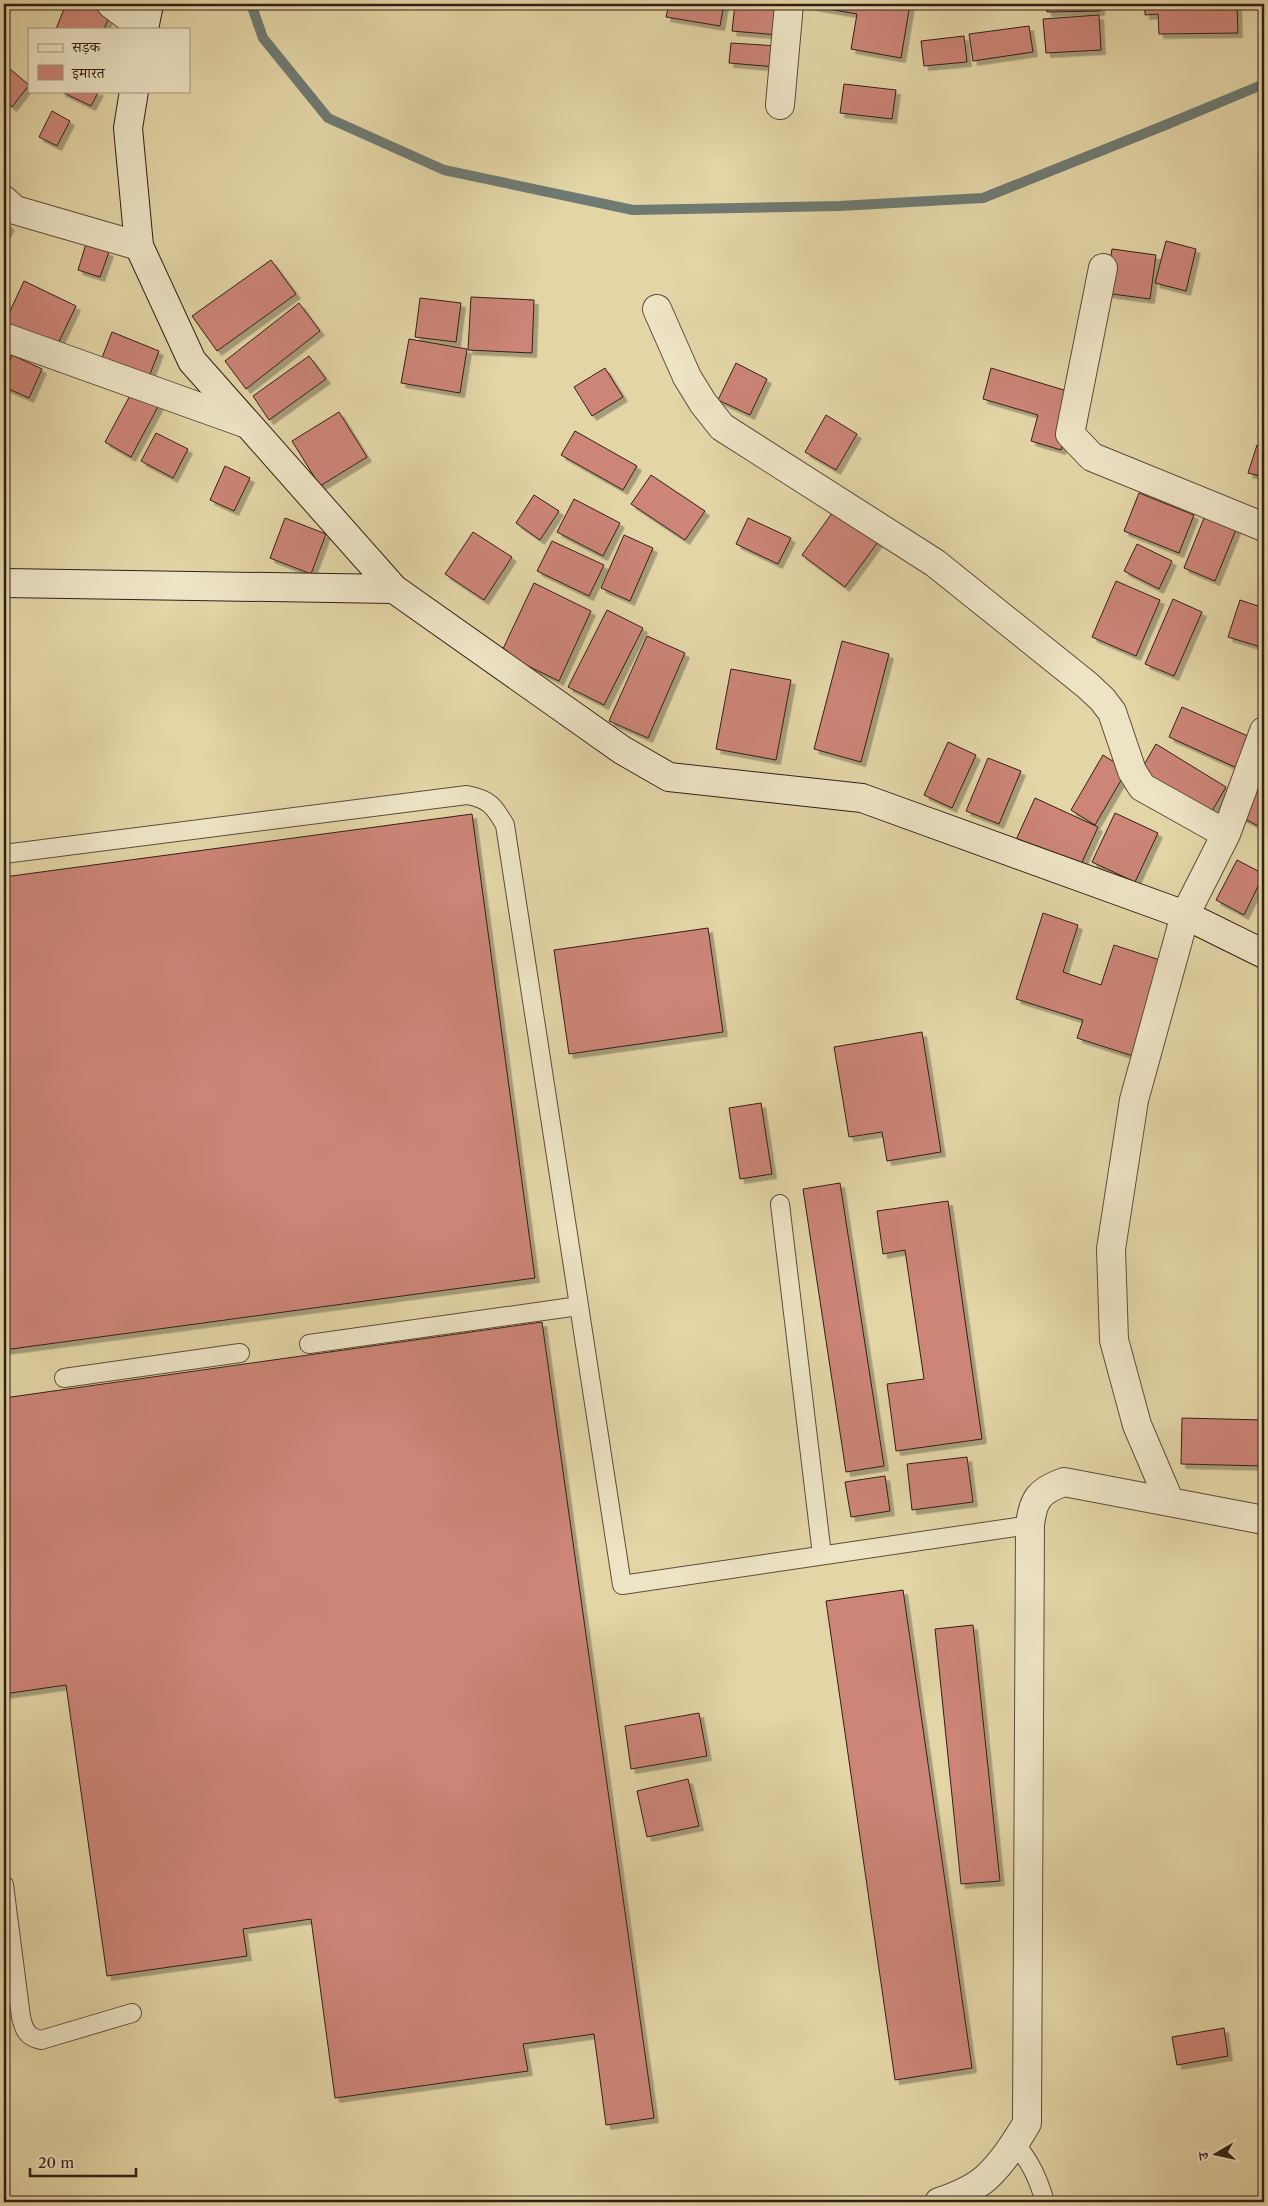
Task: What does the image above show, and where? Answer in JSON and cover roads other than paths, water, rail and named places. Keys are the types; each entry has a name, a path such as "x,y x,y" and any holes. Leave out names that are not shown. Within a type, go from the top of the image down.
{"street":[{"path":"111,4 143,28"},
{"path":"144,28 148,4"},
{"path":"780,105 789,4"},
{"path":"134,92 128,128 139,246 192,361 394,589 622,750 669,777 862,798 1186,915 1264,954"},
{"path":"4,200 15,210 139,246"},
{"path":"1103,268 1070,434 1092,457 1264,527"},
{"path":"657,309 687,376 703,402 722,427 935,563 1056,660 1102,699 1112,712 1132,772 1142,788 1226,834"},
{"path":"4,337 247,424"},
{"path":"4,584 394,589"},
{"path":"1169,1500 1137,1424 1114,1340 1111,1249 1134,1100 1186,915 1226,834 1264,731"},
{"path":"938,2202 950,2198 986,2178 1015,2143 1027,2123 1030,1525 1032,1508 1046,1488 1064,1482 1169,1500 1264,1520"}],"lane":[{"path":"4,854 467,795 482,798 496,810 504,825 622,1585 1030,1525"},
{"path":"780,1204 822,1555"},
{"path":"309,1344 580,1306"},
{"path":"64,1378 240,1353"},
{"path":"4,1885 21,2017 24,2029 32,2038 41,2040 132,2013"},
{"path":"1015,2143 1031,2163 1045,2202"}],"waterway":[{"path":"251,4 263,38 328,118 444,170 633,210 839,206 983,198 1264,84"}]}
